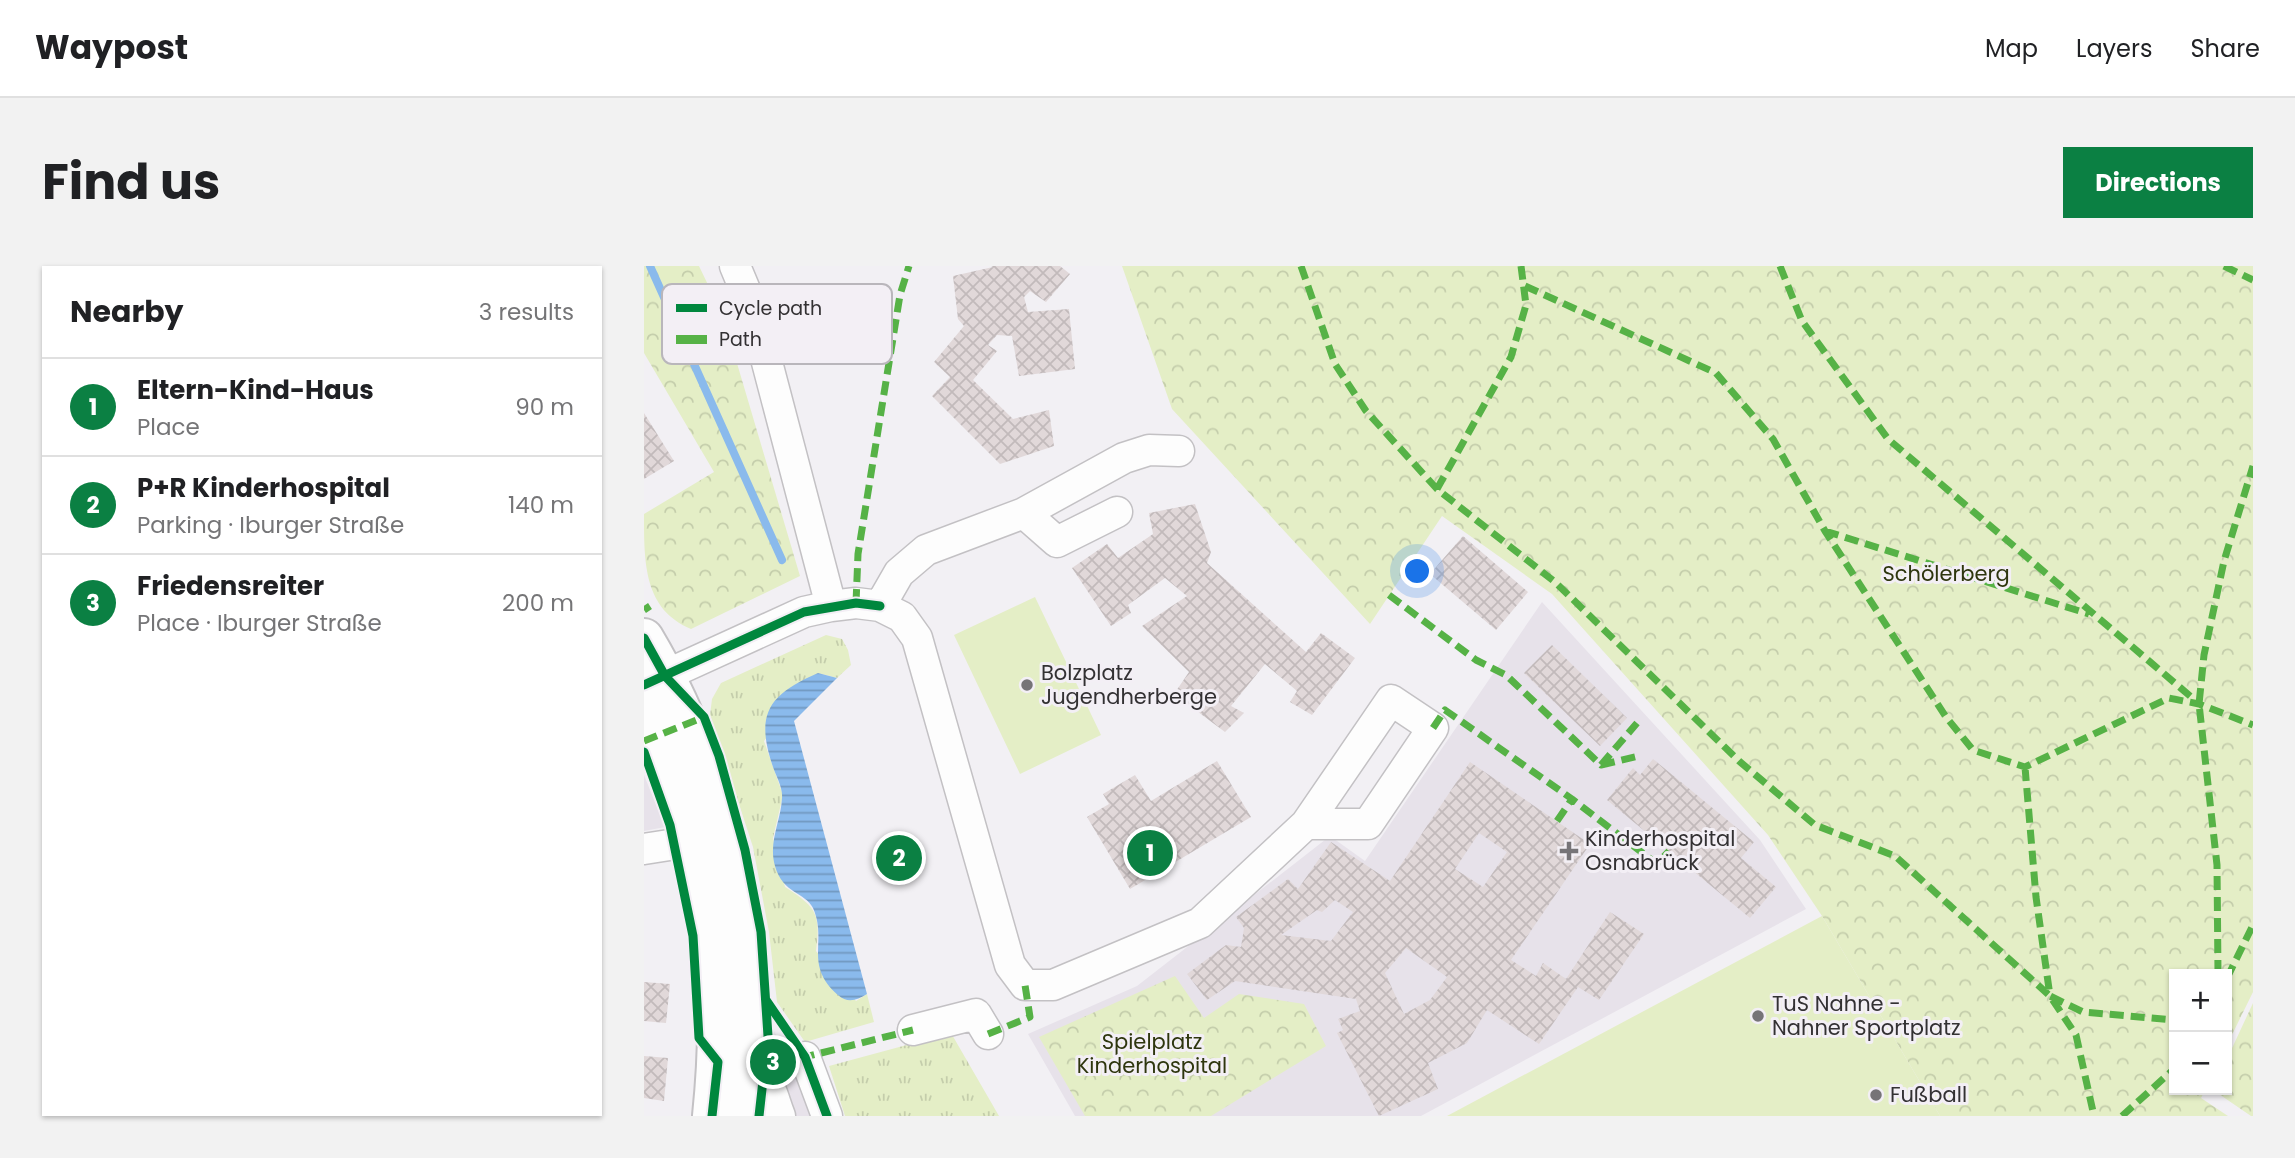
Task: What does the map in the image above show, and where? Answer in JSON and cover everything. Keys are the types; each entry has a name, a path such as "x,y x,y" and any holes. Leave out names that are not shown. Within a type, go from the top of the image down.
{"main road":[{"path":"644,638 651,690 695,842 714,937 719,1038 712,1116"},
{"path":"651,690 703,762 726,837 743,934 749,1038 741,1116"}],"street":[{"path":"735,266 743,284"},
{"path":"767,364 831,606"},
{"path":"880,606 899,573 926,550 1024,513 1124,458 1149,450 1179,451"},
{"path":"1024,513 1057,542 1118,512"},
{"path":"651,690 804,612 856,603 880,606 901,617 917,638 1010,965 1026,985 1053,985 1200,923 1306,824 1391,700 1433,728 1367,824 1306,824"},
{"path":"644,849 695,842"},
{"path":"913,1030 976,1014 988,1034"},
{"path":"805,1057 827,1116"},
{"path":"745,1077 763,1080 768,1084 780,1116"}],"shaded area":[{"name":"Kinderhospital Osnabrück","path":"1542,602 1760,840 1806,909 1421,1116 1075,1116 1028,1034 1137,986 1330,836 1365,861"},
{"path":"644,775 665,827 644,831"},
{"path":"774,1031 801,1086 811,1116 764,1116"}],"green space":[{"path":"644,266 699,266 708,284 662,284 662,364 737,364 800,576 691,629 675,620 655,597 646,567 644,514 714,472 644,353"},
{"name":"Schölerberg","path":"1122,266 2253,266 2253,992 2232,1035 2232,969 2169,969 2169,1095 2202,1095 2201,1098 2228,1116 1940,1116 1822,916 1768,835 1552,594 1442,516 1370,624 1172,409"},
{"name":"Bolzplatz Jugendherberge","path":"1035,597 1101,735 1020,774 954,635"},
{"path":"826,635 842,639 851,665 837,678 818,673 764,741 783,795 773,838 785,887 810,906 817,919 816,951 856,1001 867,994 874,1022 805,1042 777,1002 769,932 753,847 710,715 712,699 721,683"},
{"name":"TuS Nahne - Nahner Sportplatz","path":"1822,916 1940,1116 1447,1116"},
{"name":"Spielplatz Kinderhospital","path":"1175,976 1204,1018 1239,994 1304,1004 1326,1046 1211,1116 1085,1116 1039,1037"},
{"path":"2253,1003 2253,1116 2220,1095 2232,1095 2232,1048"},
{"path":"951,1033 999,1116 845,1116 829,1066"}],"water":[{"path":"818,673 837,678 794,721 867,994 852,1000 838,995 827,984 819,963 817,920 813,908 783,882 773,857 782,794 768,749 766,720 777,698"}],"building":[{"path":"991,266 1060,266 1070,274 1046,302 1030,291 1024,297 1028,312 1069,309 1075,369 1019,376 1012,336 997,335 988,345 997,351 973,380 1013,419 1049,410 1054,446 1000,464 932,396 950,377 934,362 964,326 958,319 953,276 993,267"},
{"path":"644,413 674,461 644,479"},
{"path":"1195,504 1211,552 1207,563 1306,652 1321,633 1355,658 1312,715 1290,702 1297,691 1265,664 1231,706 1244,713 1225,732 1174,694 1189,672 1142,626 1187,596 1165,578 1128,605 1131,613 1111,626 1072,568 1107,544 1118,558 1153,534 1149,513"},
{"path":"1463,536 1528,592 1496,630 1430,574"},
{"path":"1552,645 1627,718 1600,746 1524,673"},
{"path":"1653,759 1754,842 1741,858 1776,887 1750,918 1607,800 1633,768 1640,775"},
{"path":"1217,761 1251,817 1130,889 1087,817 1109,804 1103,794 1135,775 1151,801"},
{"path":"1470,762 1590,844 1511,960 1536,976 1543,963 1566,979 1610,912 1644,934 1599,1000 1578,987 1539,1044 1487,1010 1467,1043 1428,1063 1438,1089 1379,1116 1337,1033 1343,1030 1338,1019 1360,1011 1356,999 1235,981 1207,1000 1187,974 1226,945 1241,947 1244,928 1236,917 1288,879 1298,889 1331,842 1390,881","holes":["1479,833 1507,852 1483,887 1455,869","1335,900 1353,912 1331,941 1281,935 1317,910 1322,912","1406,948 1447,977 1430,1000 1404,1014 1385,973"]},
{"path":"644,982 670,984 666,1023 644,1021"},
{"path":"644,1056 668,1058 664,1101 644,1098"}],"waterway":[{"path":"650,266 662,293"},
{"path":"694,364 782,560"}],"marked path":[{"path":"892,344 900,295 909,266"},
{"path":"1301,266 1335,364 1366,411 1437,489 1555,582 1739,761 1815,825 1895,856 2050,996 2076,1035 2094,1116"},
{"path":"1437,489 1511,357 1526,305 1521,266"},
{"path":"1780,266 1802,321 1888,439 2196,701"},
{"path":"2224,266 2253,280"},
{"path":"1525,286 1716,373 1773,439 1825,531 1946,717 1973,750 2025,767 2169,698 2199,704 2253,725"},
{"path":"856,603 858,554 889,364"},
{"path":"2218,969 2217,865 2199,704 2204,655 2224,561 2253,466"},
{"path":"1825,531 2089,614"},
{"path":"1389,595 1476,660 1506,675 1601,765 1639,756"},
{"path":"644,610 650,606"},
{"path":"1433,728 1445,710 1572,799 1657,864 1669,851"},
{"path":"644,741 704,717 705,722"},
{"path":"1601,765 1637,723"},
{"path":"2025,767 2036,897 2050,996 2083,1012 2169,1020"},
{"path":"1557,821 1572,799"},
{"path":"2231,969 2253,925"},
{"path":"988,1034 1030,1017 1025,985"},
{"path":"803,1053 805,1057 913,1030"},
{"path":"2122,1116 2169,1074"}],"cycle path":[{"path":"644,685 804,612 856,603 880,606"},
{"path":"644,638 665,676 704,717 719,756 745,850 761,932 768,1036 759,1116"},
{"path":"644,752 670,825 693,936 699,1038 718,1062 712,1116"},
{"path":"766,1000 805,1057 827,1116"}],"place":[{"name":"Bolzplatz Jugendherberge","path":"1027,685"},
{"name":"Kinderhospital Osnabrück","path":"1569,851"},
{"name":"Eltern-Kind-Haus","path":"1150,853"},
{"name":"P+R Kinderhospital","path":"899,858"},
{"name":"TuS Nahne - Nahner Sportplatz","path":"1758,1016"},
{"name":"Friedensreiter","path":"773,1062"},
{"name":"Fußball","path":"1876,1095"}]}
